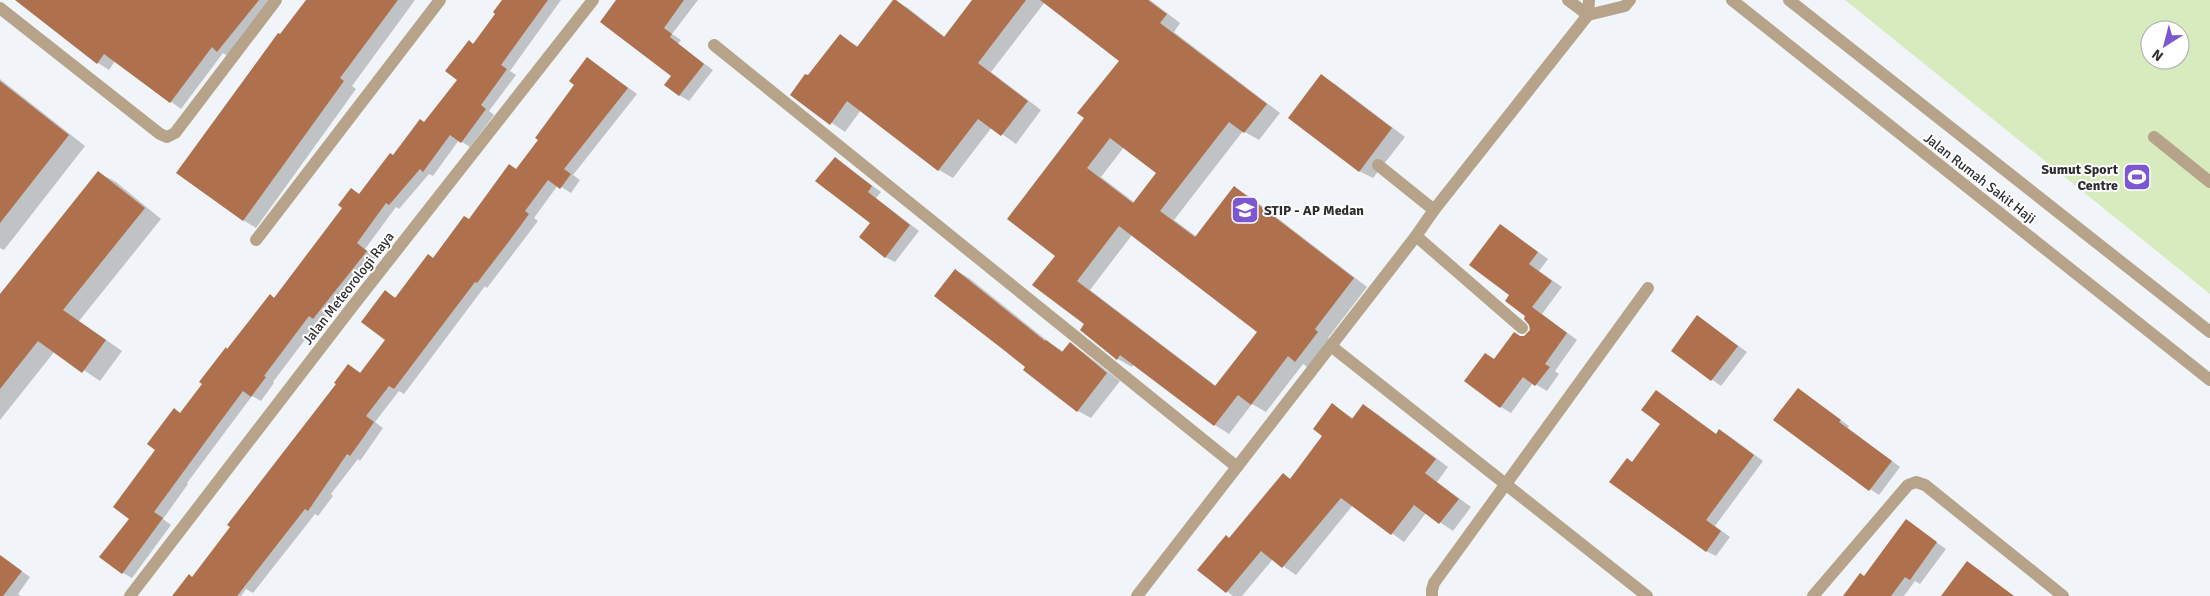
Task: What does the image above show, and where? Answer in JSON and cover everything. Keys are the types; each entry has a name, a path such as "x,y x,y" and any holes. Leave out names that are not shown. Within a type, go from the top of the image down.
{"street":[{"path":"0,8 160,134 167,137 175,133 276,0"},
{"path":"256,240 440,0"},
{"name":"Jalan Meteorologi Raya","path":"130,596 352,307 593,0"},
{"path":"1568,0 1588,16"},
{"path":"1137,596 1416,236 1434,210 1588,16 1590,0"},
{"path":"1588,16 1625,6 1630,0"},
{"name":"Jalan Rumah Sakit Haji","path":"1732,0 2210,380"},
{"name":"Jalan Rumah Sakit Haji","path":"1789,0 2210,332"},
{"path":"714,45 1237,467"},
{"path":"2154,137 2210,182"},
{"path":"1378,165 1434,210"},
{"path":"1416,236 1522,328"},
{"path":"1432,596 1434,583 1507,485 1648,288"},
{"path":"1331,346 1647,596"},
{"path":"1813,596 1908,485 1916,482 1925,485 2062,596"}],"green space":[{"name":"Sumut Sport Centre","path":"1845,0 2210,0 2210,294"}],"building":[{"path":"15,0 259,0 217,52 212,47 170,103 104,54 97,64"},
{"path":"306,0 398,0 340,78 344,81 243,221 176,173 278,33 280,34"},
{"path":"502,0 548,0 501,65 507,69 481,105 486,109 461,143 450,135 423,172 420,169 389,205 386,203 357,243 367,251 313,319 309,316 264,376 266,377 251,397 243,391 154,512 163,518 122,574 99,557 129,519 113,507 155,450 147,444 174,408 180,413 202,384 199,382 270,294 274,298 342,208 338,205 351,188 359,194 390,153 393,155 420,119 424,122 457,80 445,71 469,40 473,44 495,14 493,12"},
{"path":"616,0 684,0 664,28 672,34 670,37 704,64 679,96 664,85 671,76 600,22"},
{"path":"893,0 896,0 944,37 972,0 1026,0 978,63 1028,101 1001,136 978,119 938,171 847,101 830,125 790,95 805,74 808,75 840,34 857,47"},
{"path":"1040,0 1148,0 1167,14 1160,23 1267,104 1244,133 1229,122 1160,211 1195,237 1234,186 1354,278 1315,329 1318,332 1295,362 1288,356 1251,405 1238,395 1214,426 1120,355 1117,360 1080,330 1084,324 1032,285 1055,256 1007,219 1084,118 1077,113 1119,61","holes":["1110,138 1156,173 1133,203 1087,168","1119,226 1257,332 1215,386 1077,281"]},
{"path":"587,57 628,88 564,169 571,174 560,189 548,180 525,211 529,214 477,283 475,282 394,389 389,386 366,416 374,422 350,456 347,454 308,511 305,509 237,596 172,596 189,574 192,577 230,527 227,525 336,384 334,383 348,364 360,373 385,340 361,322 385,290 395,298 428,254 433,258 464,216 469,219 509,164 516,169 538,140 535,138 574,85 569,81"},
{"path":"1321,74 1392,128 1359,172 1288,118"},
{"path":"0,81 69,135 0,223"},
{"path":"835,157 872,186 868,192 910,225 885,258 859,237 870,223 815,181"},
{"path":"98,171 145,208 63,310 106,340 82,373 38,341 0,389 0,294"},
{"path":"1500,224 1538,252 1529,264 1552,281 1532,307 1567,333 1545,364 1550,367 1535,386 1523,377 1500,408 1464,381 1485,353 1494,359 1514,332 1524,336 1530,330 1529,325 1524,319 1525,316 1505,301 1509,295 1469,265"},
{"path":"955,269 1045,341 1062,352 1070,342 1107,373 1077,412 1023,370 1025,367 934,296"},
{"path":"1697,315 1738,346 1711,381 1671,351"},
{"path":"1798,388 1841,420 1839,422 1892,461 1869,491 1773,420"},
{"path":"1656,390 1716,434 1719,429 1754,455 1706,520 1721,531 1706,552 1609,482 1627,458 1632,462 1660,424 1641,410"},
{"path":"1332,403 1352,419 1363,404 1436,459 1425,473 1459,499 1439,524 1414,505 1391,535 1341,498 1282,568 1261,551 1226,593 1197,570 1226,535 1229,538 1283,473 1290,479 1322,436 1313,429"},
{"path":"1906,519 1937,542 1910,580 1905,577 1891,596 1843,596 1860,573 1864,576"},
{"path":"0,555 22,571 3,596 0,596"},
{"path":"1967,561 2014,596 1941,596"}],"place":[{"name":"Sumut Sport Centre","path":"2137,177"},
{"name":"STIP - AP Medan","path":"1245,210"}]}
